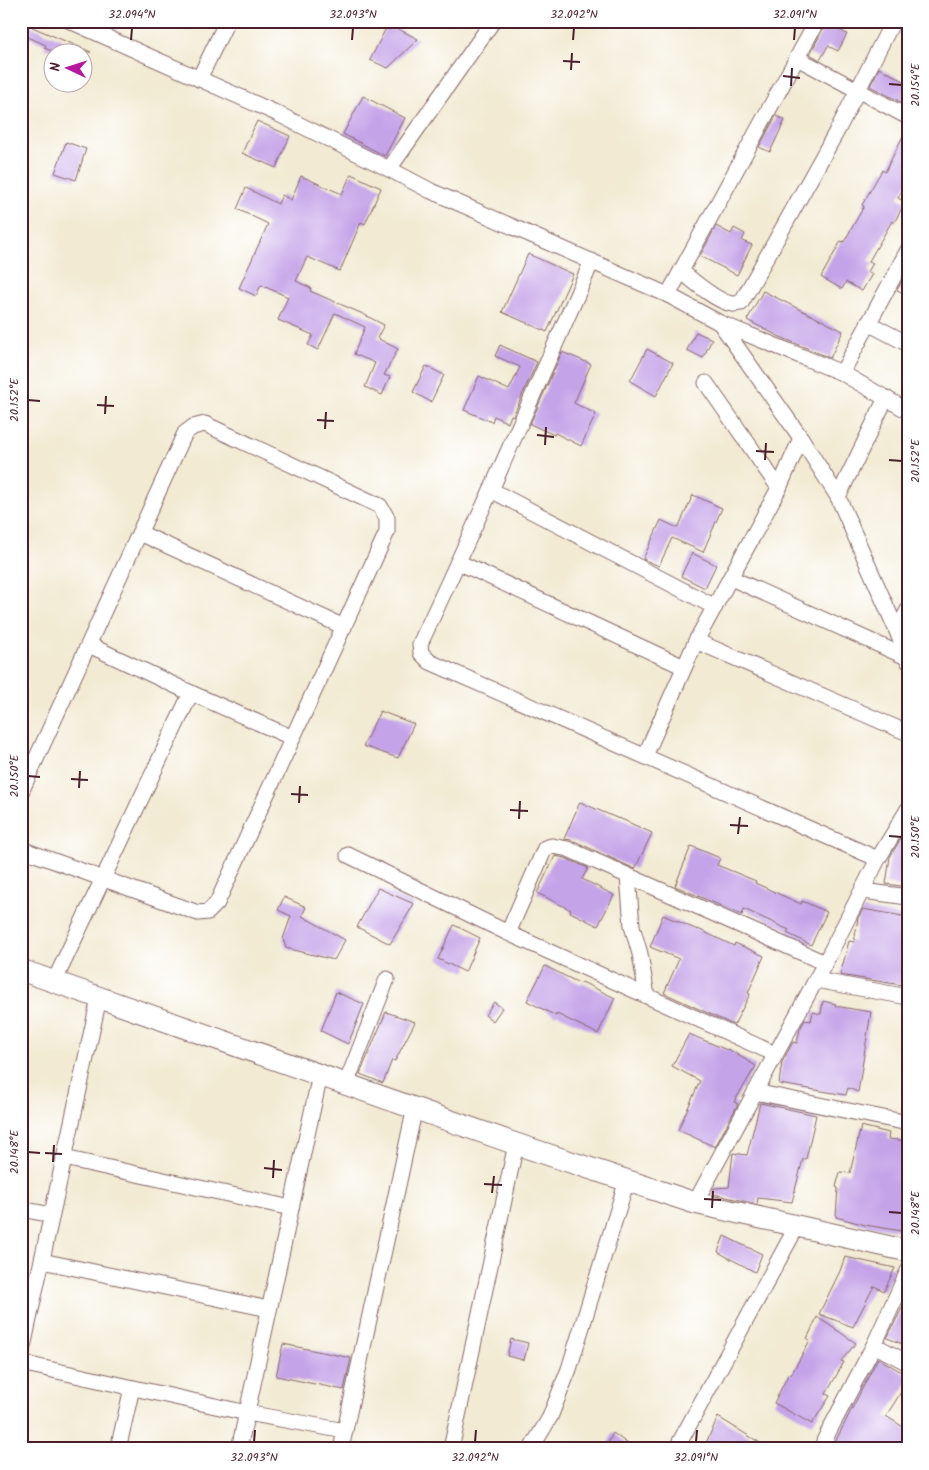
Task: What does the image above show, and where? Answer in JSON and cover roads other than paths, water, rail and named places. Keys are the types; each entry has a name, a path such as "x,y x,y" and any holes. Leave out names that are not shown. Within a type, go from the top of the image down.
{"street":[{"path":"70,21 276,113 431,191 668,295 720,323 842,373 908,410"},
{"path":"199,79 227,21"},
{"path":"668,295 817,21"},
{"path":"681,271 703,289 724,302 741,303 838,129 893,21"},
{"path":"389,169 492,22"},
{"path":"798,58 908,116"},
{"path":"842,373 908,250"},
{"path":"592,261 491,490 420,644 421,653 430,662 878,859"},
{"path":"720,323 801,438 838,497 897,631 907,659"},
{"path":"868,324 908,344"},
{"path":"706,383 779,488"},
{"path":"838,497 886,398"},
{"path":"21,792 185,433 193,427 205,424 380,506 387,518 387,532 217,903 208,912 198,914 21,849"},
{"path":"645,756 696,641 779,488 801,438"},
{"path":"491,490 715,607"},
{"path":"140,533 344,627"},
{"path":"458,562 684,668"},
{"path":"731,578 907,659"},
{"path":"897,631 908,610"},
{"path":"696,641 908,733"},
{"path":"89,645 293,738"},
{"path":"54,982 191,693"},
{"path":"695,1203 816,980 878,859 908,810"},
{"path":"508,932 545,848 552,846 568,849 825,963"},
{"path":"348,855 508,932 775,1054"},
{"path":"628,876 632,926 640,954 648,996"},
{"path":"862,890 908,897"},
{"path":"21,970 516,1144 695,1203 908,1251"},
{"path":"346,1084 387,979"},
{"path":"816,980 908,997"},
{"path":"21,1356 99,998"},
{"path":"239,1449 320,1075"},
{"path":"755,1092 908,1123"},
{"path":"341,1449 415,1108"},
{"path":"451,1449 516,1144"},
{"path":"64,1158 291,1208"},
{"path":"531,1449 550,1417 569,1369 627,1180"},
{"path":"21,1209 52,1215"},
{"path":"681,1447 797,1226"},
{"path":"42,1261 269,1309"},
{"path":"828,1449 824,1441 874,1344 908,1271"},
{"path":"874,1344 908,1363"},
{"path":"21,1363 247,1413 345,1431"},
{"path":"118,1449 132,1388"}]}
